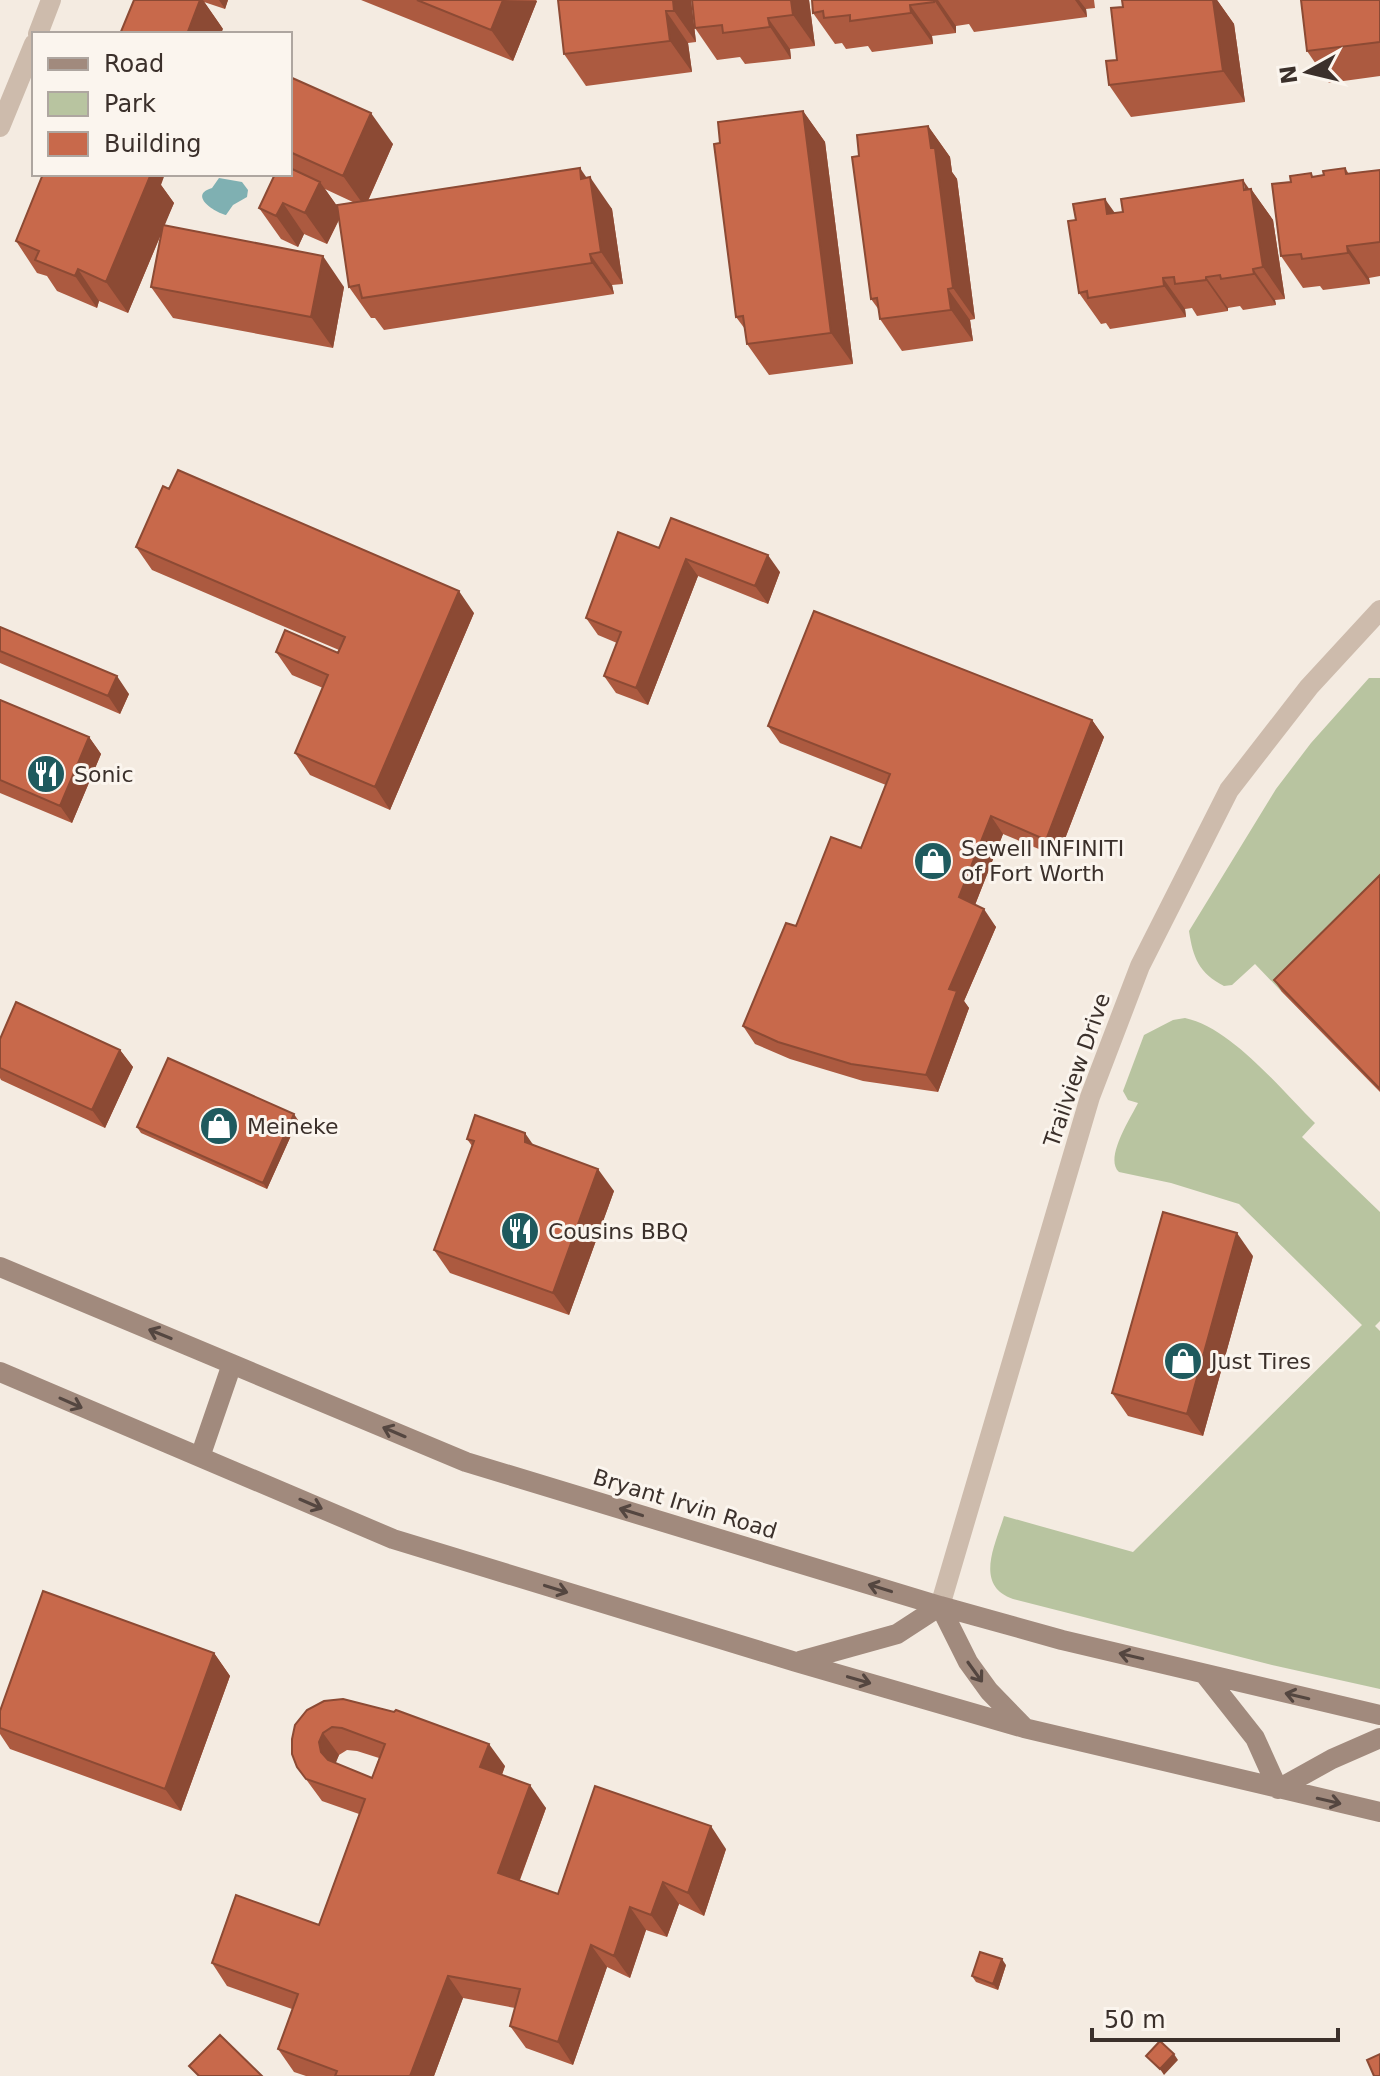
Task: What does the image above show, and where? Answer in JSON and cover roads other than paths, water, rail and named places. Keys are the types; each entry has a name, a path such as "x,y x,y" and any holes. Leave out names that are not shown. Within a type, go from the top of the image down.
{"main road":[{"name":"Bryant Irvin Road","path":"0,1267 466,1462 940,1606 1206,1676 1380,1715"},
{"path":"200,1457 232,1364"},
{"path":"0,1372 393,1539 1024,1728 1380,1812"},
{"path":"796,1662 897,1634 940,1606 968,1662 989,1691 1024,1728"},
{"path":"1206,1676 1255,1738 1278,1789"},
{"path":"1278,1789 1332,1759 1380,1738"}],"street":[{"path":"39,32 51,0"},
{"path":"0,127 32,49"},
{"name":"Trailview Drive","path":"940,1606 1090,1097 1140,966 1229,790 1309,687 1380,610"}],"water":[{"path":"219,178 242,182 248,190 247,197 233,205 226,215 210,207 202,195"}],"place":[{"name":"Sonic","path":"46,774"},
{"name":"Sewell INFINITI of Fort Worth","path":"933,861"},
{"name":"Meineke","path":"219,1126"},
{"name":"Cousins BBQ","path":"520,1231"},
{"name":"Just Tires","path":"1183,1361"}]}
